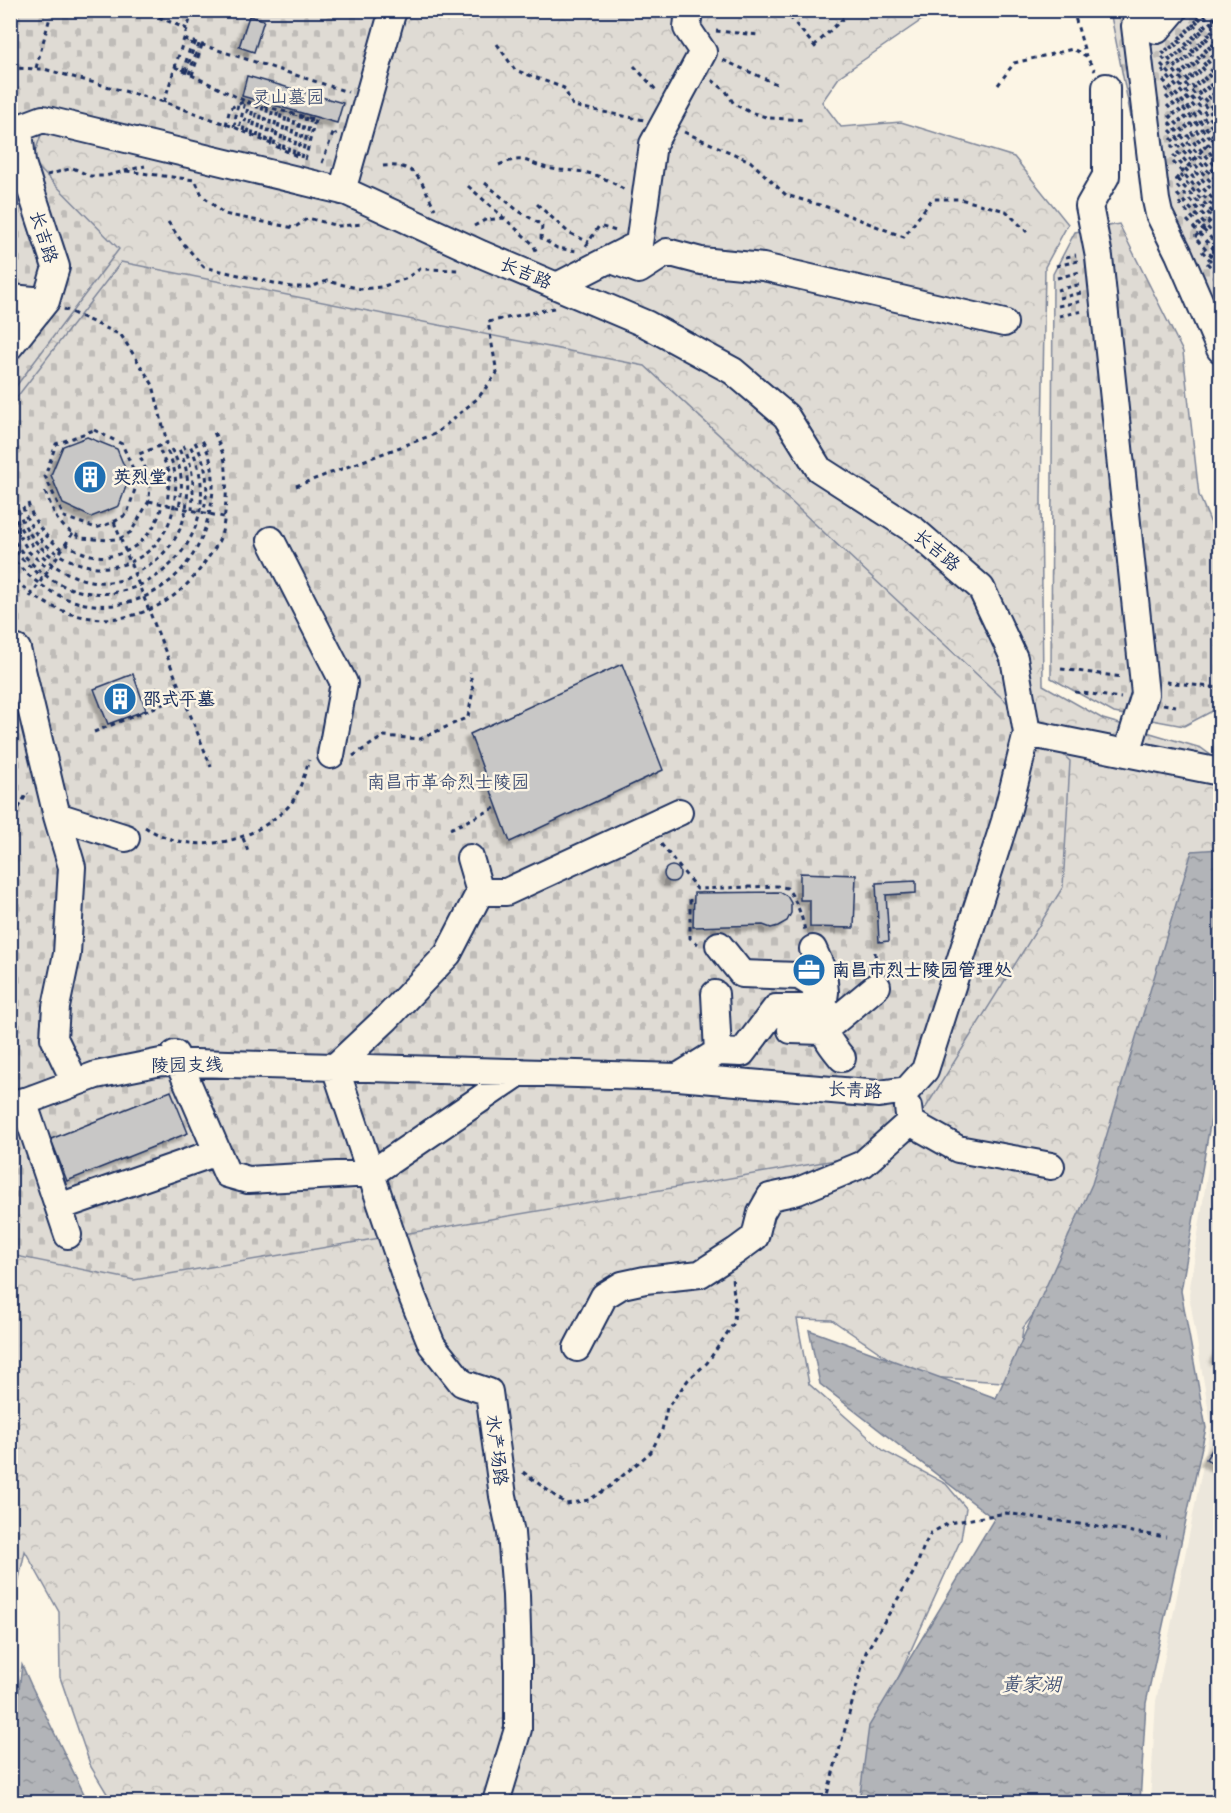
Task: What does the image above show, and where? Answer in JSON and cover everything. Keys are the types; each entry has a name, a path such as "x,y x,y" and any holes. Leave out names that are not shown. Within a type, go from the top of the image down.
{"street":[{"path":"342,191 393,10"},
{"path":"557,286 604,251 639,244 653,144 701,55 688,19"},
{"path":"1186,26 1157,30 1155,45 1164,191 1159,214 1221,349"},
{"path":"1106,87 1106,176 1089,207 1099,257 1145,694 1127,753"},
{"name":"长吉路","path":"46,301 56,267 22,163 19,128 43,119 342,191 481,254 645,324 733,371 786,416 819,469 914,530 981,588 1014,658 1027,733"},
{"path":"604,251 639,270 667,252 701,261 763,267 1004,323"},
{"path":"12,298 46,301"},
{"path":"10,346 46,301"},
{"path":"271,540 344,683 330,756"},
{"path":"16,650 72,867 67,954 56,1007 54,1038 75,1082"},
{"path":"1027,733 1221,772"},
{"name":"长青路","path":"335,1067 678,1077 879,1094 907,1090 925,1070 1005,821 1027,733"},
{"path":"480,892 506,892 679,812"},
{"path":"57,816 134,831"},
{"path":"335,1067 387,1018 448,954 480,892 470,858"},
{"path":"719,945 742,974 799,976 823,1010"},
{"path":"813,949 822,972 827,1041 842,1058"},
{"path":"791,1030 823,1010 877,986"},
{"path":"715,994 718,1052"},
{"path":"678,1077 718,1052 742,1053 776,1008 823,1010"},
{"path":"177,1059 193,1109 227,1174 248,1180 372,1173 520,1072"},
{"name":"陵园支线","path":"17,1104 96,1075 177,1059 335,1067"},
{"name":"水产场路","path":"335,1067 412,1296 432,1345 462,1383 489,1392 503,1496 511,1533 516,1595 518,1729 496,1803"},
{"path":"907,1090 910,1122"},
{"path":"17,1104 49,1161 68,1235"},
{"path":"910,1122 958,1149 1051,1166"},
{"path":"577,1348 604,1296 622,1285 700,1274 755,1237 761,1213 770,1197 798,1191 863,1164 910,1122"},
{"path":"59,1206 104,1191 176,1156 217,1152"}],"path":[{"path":"36,68 52,10"},
{"path":"142,10 187,29"},
{"path":"164,102 193,10"},
{"path":"784,10 815,48 852,10"},
{"path":"1073,10 1086,56 1106,87"},
{"path":"1213,10 1221,19"},
{"path":"1206,13 1221,25"},
{"path":"1206,13 1221,32"},
{"path":"688,19 759,35"},
{"path":"1186,26 1221,41"},
{"path":"1186,26 1221,47"},
{"path":"1186,26 1221,54"},
{"path":"1186,26 1221,60"},
{"path":"1186,26 1221,66"},
{"path":"1186,26 1221,75"},
{"path":"1186,26 1221,81"},
{"path":"1186,26 1221,88"},
{"path":"184,39 368,98"},
{"path":"188,73 197,43"},
{"path":"188,73 197,43"},
{"path":"497,44 515,70 564,88 573,106 613,115 668,116"},
{"path":"1155,45 1221,96"},
{"path":"1155,45 1221,102"},
{"path":"1155,45 1221,110"},
{"path":"1155,45 1221,117"},
{"path":"1155,45 1221,123"},
{"path":"1155,45 1218,135 1221,143"},
{"path":"1155,45 1218,135 1221,149"},
{"path":"1155,45 1218,135"},
{"path":"998,85 1014,63 1073,49 1086,56"},
{"path":"701,55 779,85"},
{"path":"701,55 706,77 726,91 734,104 769,118 805,120"},
{"path":"634,66 668,116 750,161 786,195 827,207 904,237 932,199 960,199 1006,211 1027,232"},
{"path":"175,67 247,101 314,120 301,158"},
{"path":"10,68 44,69 164,102 234,127 313,163"},
{"path":"1163,93 1221,171"},
{"path":"226,125 230,108 247,101"},
{"path":"241,130 247,101"},
{"path":"1165,103 1221,164"},
{"path":"234,127 238,104"},
{"path":"252,135 261,105"},
{"path":"252,135 261,105"},
{"path":"261,105 261,140"},
{"path":"270,144 280,110"},
{"path":"270,144 280,110"},
{"path":"280,110 281,148"},
{"path":"281,148 294,114"},
{"path":"288,152 294,114"},
{"path":"292,154 303,117"},
{"path":"301,158 303,117"},
{"path":"321,167 334,131 352,155"},
{"path":"1159,132 1205,147 1221,157"},
{"path":"1159,132 1197,156 1221,178"},
{"path":"1159,132 1221,192"},
{"path":"1159,132 1181,174 1218,213 1221,221"},
{"path":"1159,132 1181,174 1218,213 1221,226"},
{"path":"1159,132 1181,174"},
{"path":"1159,132 1181,174"},
{"path":"1164,191 1218,135"},
{"path":"1197,156 1221,184"},
{"path":"499,165 513,159 525,159 552,169 583,172 609,180 645,202"},
{"path":"1191,163 1221,199"},
{"path":"382,166 398,165 418,175 435,209 441,214"},
{"path":"26,178 73,168 90,176 105,176 153,166"},
{"path":"126,171 195,180 202,195 224,214 294,228 308,218 338,226 367,224"},
{"path":"485,183 518,210 542,225 541,238 557,248 582,252"},
{"path":"468,186 533,244 540,260"},
{"path":"1164,191 1170,186 1221,234"},
{"path":"1164,191 1166,190 1221,248"},
{"path":"537,204 569,233 604,251"},
{"path":"1179,254 1218,213"},
{"path":"473,227 485,220 504,218"},
{"path":"168,222 204,267 291,287 310,286 327,281 362,289 405,279 420,269 465,270"},
{"path":"1208,223 1221,241"},
{"path":"578,258 599,225 611,228 639,244"},
{"path":"11,248 12,298"},
{"path":"296,486 435,434 478,398 497,373 488,322 559,307 580,296"},
{"path":"45,492 57,519 81,538 95,540 121,538 131,532 149,501 150,478 139,454 167,443 153,385 121,334 46,301"},
{"path":"94,430 122,444 138,480 127,514 114,522 96,528 64,517 45,476 56,444 94,430"},
{"path":"10,574 31,596 56,609 100,619 125,618 149,610 173,597 187,586 198,572 218,542 226,518 225,460 214,432"},
{"path":"10,554 39,584 71,601 90,605 119,605 144,597 167,583 188,562 200,542 209,514 214,486 211,462 202,440"},
{"path":"195,442 204,460 206,474 206,498 203,513"},
{"path":"10,534 23,554 45,574 70,589 113,594 139,585 161,572 178,557 192,535 200,501 200,472 189,443"},
{"path":"183,445 192,471 192,510"},
{"path":"13,512 27,540 52,564 67,573 95,582 125,579 157,560 180,530 186,509 188,472 178,447"},
{"path":"23,507 39,538 59,554 89,567 114,568 130,562 139,558 159,540 171,521 176,476 174,464 166,449"},
{"path":"171,449 177,457 182,476 179,507"},
{"path":"66,544 87,554 117,556 144,539 154,528 165,504 170,474 160,451"},
{"path":"149,501 226,518"},
{"path":"28,503 42,532 62,549"},
{"path":"18,509 29,535 55,559"},
{"path":"10,520 29,552 49,568"},
{"path":"114,522 211,767"},
{"path":"31,596 73,533"},
{"path":"10,544 42,579"},
{"path":"134,831 152,831 192,844 215,844 243,838 256,832 293,800 330,756 384,736 420,739 468,717 473,690 470,672"},
{"path":"145,694 156,689 160,705"},
{"path":"94,732 183,696"},
{"path":"450,829 497,807"},
{"path":"648,826 697,889 777,886 787,888 803,920 806,936 813,949"},
{"path":"243,838 248,851"},
{"path":"690,899 690,938 700,945 719,945"},
{"path":"499,1464 515,1468 532,1478 547,1492 566,1504 589,1500 609,1487 651,1452 662,1430 667,1408 688,1380 707,1363 734,1323 735,1304 729,1256"},
{"path":"825,1803 866,1652 915,1570 931,1533 950,1523 1006,1513 1166,1537"}],"shaded area":[{"path":"1220,1089 1220,1802 1150,1802 1156,1701 1211,1425 1189,1294"}],"green space":[{"name":"灵山墓园","path":"11,11 405,11 346,200 43,129 32,161 119,249 11,393"},
{"path":"405,11 935,11 840,76 822,102 841,127 901,122 1014,157 1068,224 1045,267 1041,499 1043,685 1103,719 1201,748 1220,762 1220,842 1201,893 1103,1223 1023,1328 1017,1383 914,1376 832,1320 797,1319 809,1384 884,1451 946,1484 966,1508 961,1539 874,1732 859,1802 112,1802 91,1767 60,1677 59,1612 25,1551 11,1615 11,325 60,257 11,77"},
{"path":"1110,11 1220,11 1220,375 1149,208"},
{"path":"1119,224 1183,352 1199,495 1220,545 1220,707 1184,726 1114,713 1051,678 1053,274 1075,232"},
{"name":"南昌市革命烈士陵园","path":"121,262 645,366 1070,761 1063,887 900,1149 134,1280 11,1255 10,406"}],"water":[{"name":"黄家湖","path":"1220,849 1220,1067 1181,1291 1206,1428 1146,1703 1140,1802 859,1802 869,1726 994,1519 820,1384 809,1330 996,1398 1092,1184 1192,851"},
{"path":"22,1665 88,1802 11,1802 11,1754"}],"building":[{"path":"249,16 264,20 254,52 239,47"},
{"path":"247,76 343,103 337,123 242,96"},
{"name":"英烈堂","path":"87,437 117,449 129,478 119,506 91,517 63,504 51,475 63,446"},
{"path":"622,664 663,770 510,842 470,734"},
{"name":"邵式平墓","path":"133,674 146,710 108,724 94,689"},
{"path":"672,866 680,874 672,882 664,874"},
{"path":"800,873 856,875 854,928 810,927 810,900 800,900"},
{"path":"916,881 916,893 886,895 889,941 879,942 876,883"},
{"path":"780,892 787,896 791,903 791,913 787,921 778,926 771,928 763,925 693,927 694,893"},
{"path":"171,1091 188,1133 67,1181 51,1139"},
{"path":"1220,1348 1220,1360 1215,1357"},
{"path":"1220,1437 1220,1468 1206,1459"}],"place":[{"name":"英烈堂","path":"90,477"},
{"name":"邵式平墓","path":"120,699"},
{"name":"南昌市烈士陵园管理处","path":"809,970"}]}
